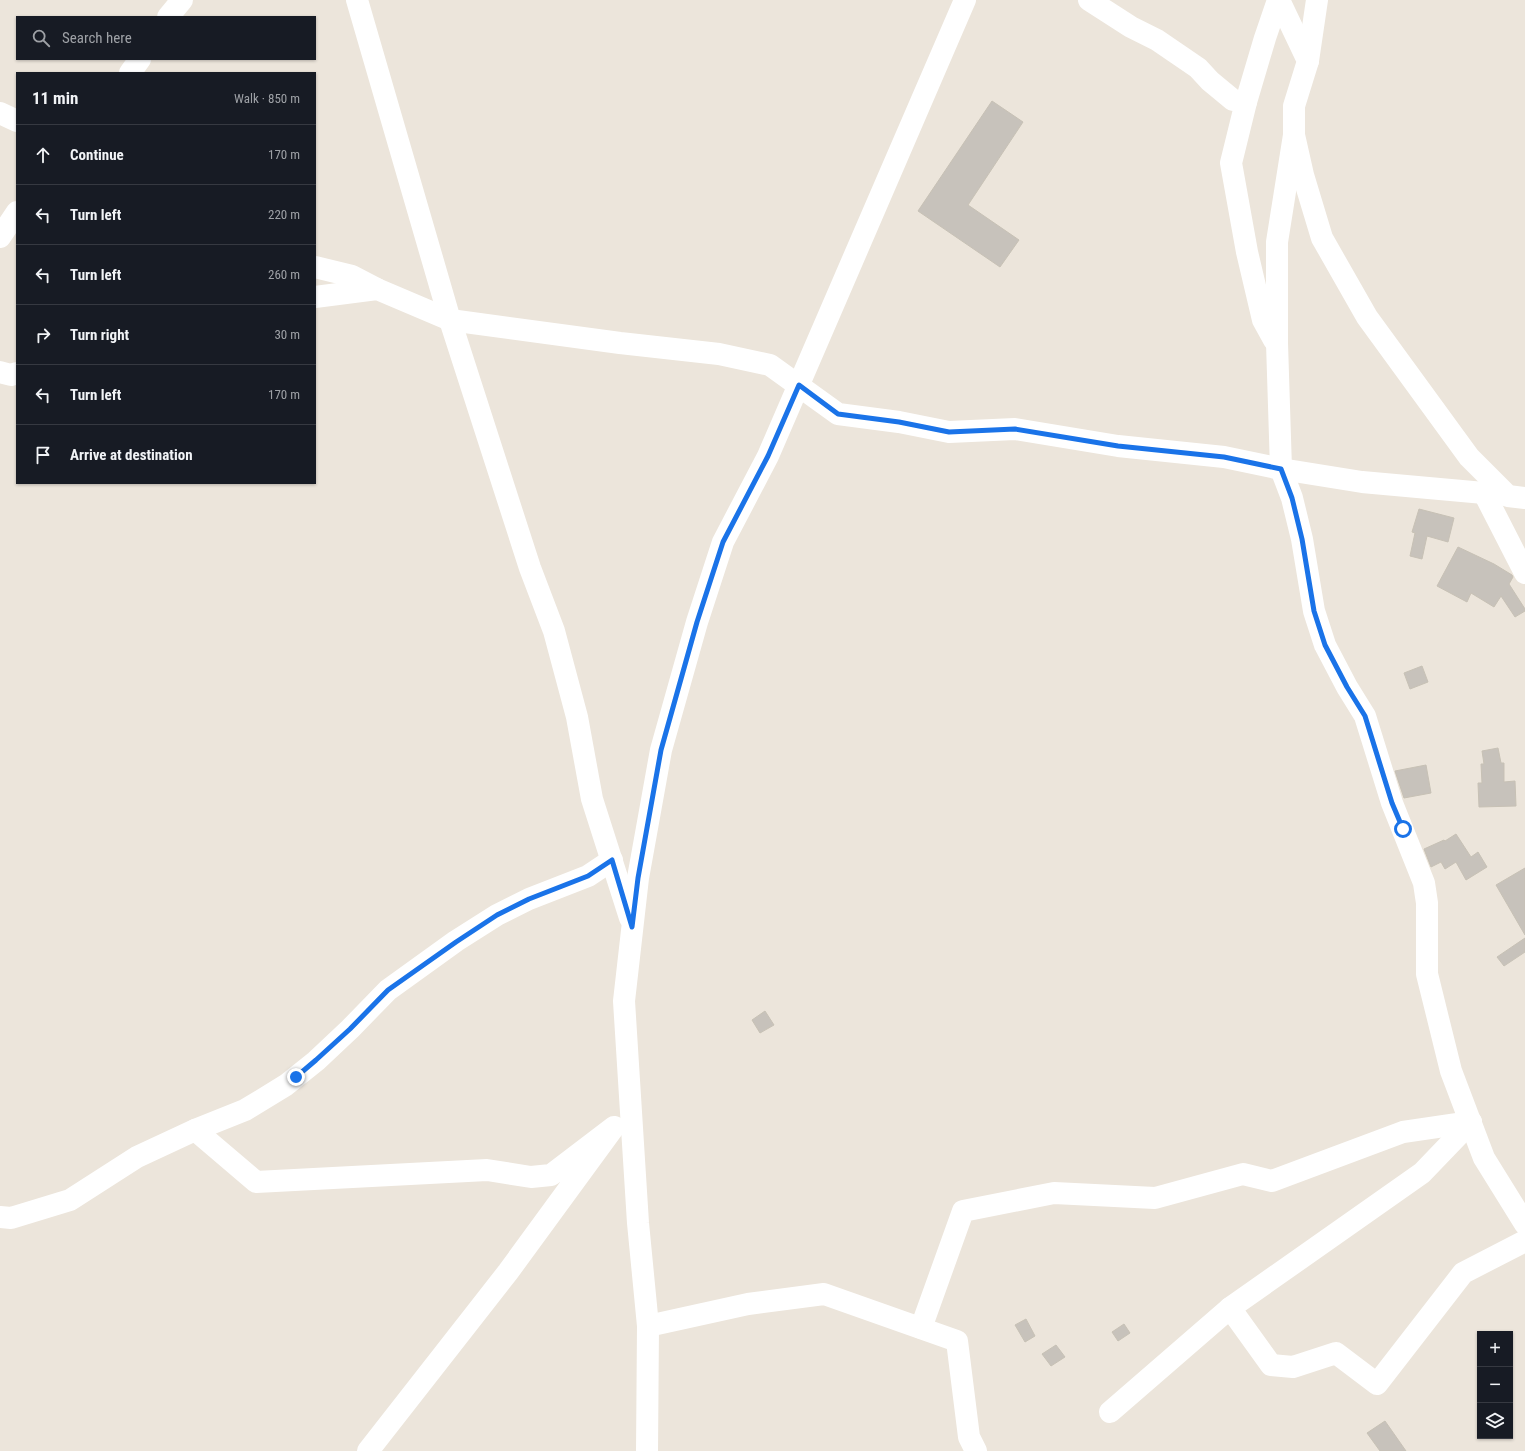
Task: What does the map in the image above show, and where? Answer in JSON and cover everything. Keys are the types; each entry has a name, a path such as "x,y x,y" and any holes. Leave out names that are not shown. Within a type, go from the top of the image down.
{"street":[{"path":"169,16 182,0"},
{"path":"357,0 450,320 530,568 554,631 577,717 592,799 632,927"},
{"path":"647,1451 648,1326 638,1223 624,1001 638,878 661,750 697,622 723,542 768,456 965,0"},
{"path":"1089,0 1131,27 1157,40 1198,68 1210,81 1233,100 1246,102"},
{"path":"1277,343 1263,320 1247,252 1231,163 1246,102 1278,0"},
{"path":"1278,0 1308,61"},
{"path":"1316,0 1308,61 1294,106 1294,135 1277,242 1277,343 1281,469 1292,498 1302,539 1314,611 1325,645 1347,687 1365,716 1392,803 1424,883 1428,903 1427,974 1451,1071 1484,1158 1525,1224"},
{"path":"131,72 139,60"},
{"path":"0,113 16,121"},
{"path":"1294,135 1303,175 1322,238 1367,317 1468,457 1516,497"},
{"path":"0,237 16,213"},
{"path":"316,267 352,276 376,289 450,320 620,343 719,354 770,365 838,414 899,422 949,432 1015,429 1118,446 1224,457 1281,469 1362,482 1516,497"},
{"path":"316,297 376,289"},
{"path":"0,372 11,375 16,374"},
{"path":"1484,493 1525,573"},
{"path":"0,1217 11,1218 70,1200 137,1157 195,1130 245,1110 286,1085 333,1045 388,990 456,942 491,919 529,899 588,876 612,860"},
{"path":"368,1451 420,1387 508,1272 614,1127 630,1108"},
{"path":"1110,1412 1230,1308 1422,1173 1471,1122"},
{"path":"920,1328 963,1210 1054,1193 1156,1198 1243,1174 1272,1181 1403,1132 1471,1122"},
{"path":"195,1130 256,1182 487,1170 531,1177 551,1175 614,1127"},
{"path":"1230,1308 1271,1365 1293,1367 1336,1353 1378,1384 1463,1273 1525,1241"},
{"path":"648,1326 748,1304 824,1294 957,1341 969,1437 976,1451"}],"building":[{"path":"992,101 1023,122 968,205 1019,240 1000,267 918,211"},
{"path":"1419,509 1454,518 1448,542 1427,536 1422,559 1410,556 1415,533 1412,532"},
{"path":"1458,547 1494,564 1512,575 1513,577 1509,584 1525,611 1515,617 1501,596 1494,607 1471,593 1467,602 1437,586"},
{"path":"1422,666 1428,682 1410,689 1404,673"},
{"path":"1498,748 1501,763 1504,763 1504,782 1515,781 1516,806 1479,807 1478,783 1482,783 1481,764 1484,764 1482,751"},
{"path":"1426,765 1431,793 1404,798 1395,771"},
{"path":"1456,834 1471,857 1478,852 1487,867 1466,880 1456,862 1445,869 1441,862 1431,867 1424,849 1444,840 1445,841"},
{"path":"1525,868 1525,935 1496,885"},
{"path":"1525,938 1525,952 1504,966 1497,957"},
{"path":"765,1011 774,1025 760,1033 752,1020"},
{"path":"1026,1319 1035,1336 1025,1342 1015,1325"},
{"path":"1124,1324 1130,1333 1118,1341 1112,1332"},
{"path":"1056,1345 1065,1357 1051,1366 1042,1354"},
{"path":"1385,1421 1406,1451 1380,1451 1367,1433"}],"route":[{"path":"296,1077 350,1029 388,990 456,942 497,915 529,899 588,876 612,860 632,927 638,878 661,750 697,622 723,542 768,456 799,385 838,414 899,422 949,432 1015,429 1118,446 1171,453 1224,457 1281,469 1292,498 1302,539 1314,611 1325,645 1347,687 1365,716 1392,803 1403,829"}]}
